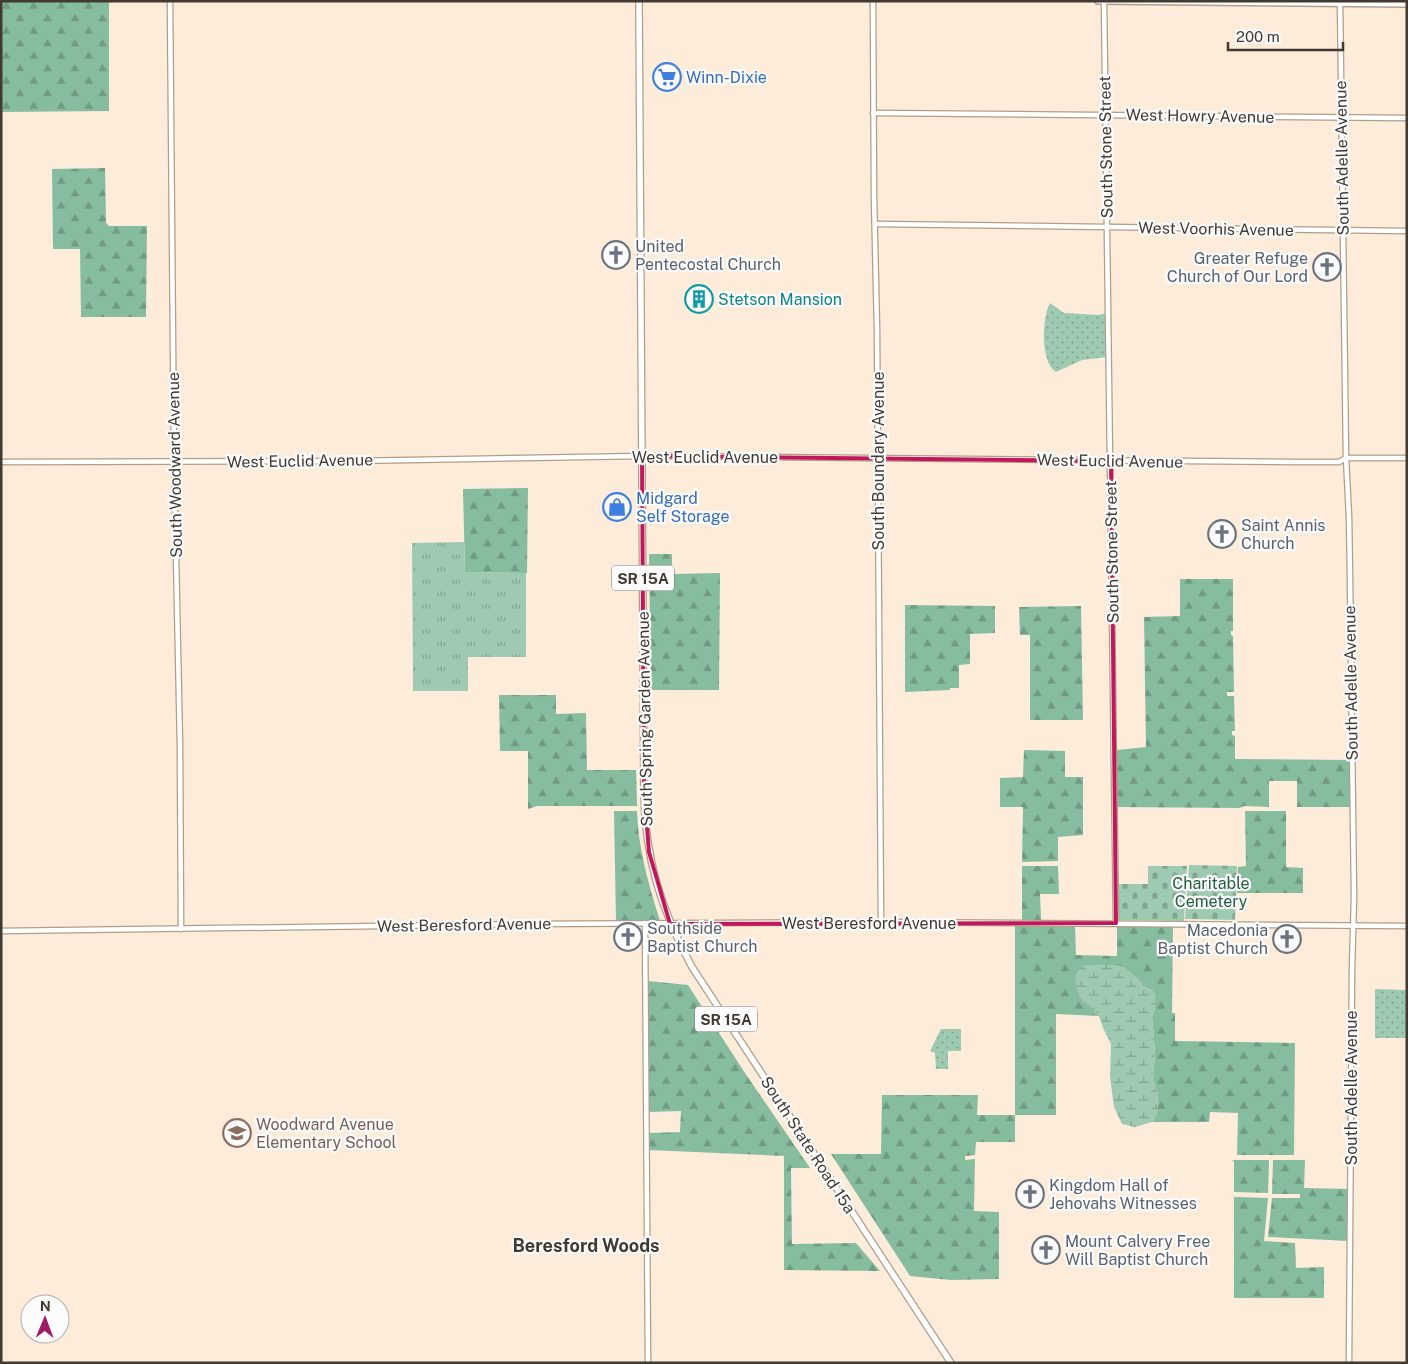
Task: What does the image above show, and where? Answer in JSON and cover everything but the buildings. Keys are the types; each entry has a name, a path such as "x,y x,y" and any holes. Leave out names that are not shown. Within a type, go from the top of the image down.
{"highway":[{"name":"South Spring Garden Avenue","path":"639,1 644,808 652,866 670,924"},
{"name":"South State Road 15a","path":"670,924 699,979 951,1363"}],"main road":[{"path":"1098,1 1407,4"}],"street":[{"name":"South Woodward Avenue","path":"170,1 174,461 180,746 180,929"},
{"name":"South Boundary Avenue","path":"873,1 881,922"},
{"name":"South Stone Street","path":"1104,1 1116,923"},
{"name":"South Adelle Avenue","path":"1340,2 1354,896 1352,925 1350,1363"},
{"name":"West Howry Avenue","path":"873,113 1407,118"},
{"name":"West Voorhis Avenue","path":"876,224 1407,231"},
{"name":"West Euclid Avenue","path":"1,462 342,461 642,456 1340,462 1346,458 1407,458"},
{"name":"West Beresford Avenue","path":"1,931 881,922 1407,926"},
{"path":"645,923 648,1363"}],"highlighted area":[{"path":"642,456 1111,461 1116,923 670,924 649,852 644,788"}],"green space":[{"path":"1,1 109,1 109,111 1,112"},
{"path":"105,168 106,223 109,226 147,226 146,317 81,317 80,249 53,249 52,169"},
{"path":"1050,303 1064,313 1098,315 1107,313 1107,357 1082,360 1056,372 1047,359 1044,339 1045,319"},
{"path":"528,488 527,573 465,572 463,489"},
{"path":"464,542 465,572 527,573 526,657 468,657 468,691 413,691 412,543"},
{"path":"649,554 672,554 672,574 720,573 719,690 651,690"},
{"path":"1180,579 1233,579 1233,631 1231,631 1231,635 1233,636 1234,692 1227,692 1227,696 1234,696 1235,731 1232,731 1232,735 1235,736 1235,759 1350,760 1350,807 1297,807 1297,781 1269,781 1269,807 1117,807 1117,750 1146,747 1144,617 1180,616"},
{"path":"905,605 995,606 995,633 970,634 970,664 959,665 959,688 905,692"},
{"path":"1081,606 1083,720 1030,720 1030,635 1020,635 1019,607"},
{"path":"499,695 556,695 556,714 586,713 587,770 636,770 637,806 537,806 528,809 528,751 500,751"},
{"path":"1024,750 1065,751 1065,777 1083,777 1083,835 1058,837 1058,861 1022,862 1023,807 1000,807 1000,778 1023,777"},
{"path":"614,811 637,811 642,853 660,921 616,921"},
{"path":"1245,811 1286,811 1286,867 1303,868 1303,893 1237,893 1238,867 1246,866"},
{"name":"Charitable Cemetery","path":"1189,865 1237,866 1235,920 1185,919"},
{"path":"1022,866 1058,866 1059,894 1040,894 1041,920 1022,920"},
{"path":"1148,866 1187,866 1184,921 1118,920 1118,884 1148,884"},
{"path":"1015,925 1075,925 1076,955 1117,956 1117,925 1173,925 1172,1013 1175,1013 1175,1041 1295,1043 1294,1155 1237,1155 1238,1113 1210,1112 1209,1122 1152,1122 1157,1114 1158,1093 1153,1080 1155,1054 1152,1016 1155,1008 1153,991 1141,985 1140,981 1123,967 1085,965 1091,1006 1099,1016 1056,1014 1056,1115 1015,1115"},
{"path":"1085,965 1123,967 1140,981 1141,985 1153,991 1156,996 1152,1016 1155,1054 1153,1080 1158,1093 1157,1114 1152,1122 1135,1127 1122,1124 1114,1107 1110,1077 1111,1044 1099,1016 1091,1006 1082,1002 1076,987 1075,977"},
{"path":"648,981 688,985 810,1168 791,1168 792,1244 856,1243 880,1271 784,1270 784,1156 648,1150 648,1133 680,1132 681,1111 648,1112"},
{"path":"1375,989 1407,990 1407,1038 1375,1038"},
{"path":"941,1029 961,1029 961,1051 948,1051 948,1069 936,1069 935,1053 930,1051"},
{"path":"882,1095 978,1095 977,1115 1015,1115 1015,1142 976,1142 975,1155 965,1156 965,1160 975,1159 974,1211 999,1212 999,1279 951,1280 910,1276 831,1154 881,1154"},
{"path":"1232,1160 1269,1160 1268,1193 1234,1192 1234,1162"},
{"path":"1273,1160 1305,1160 1304,1188 1349,1189 1348,1241 1268,1237 1272,1198 1300,1198 1300,1194 1272,1194"},
{"path":"1234,1197 1268,1198 1264,1241 1295,1243 1296,1268 1324,1267 1324,1298 1234,1298"}],"place":[{"name":"Winn-Dixie","path":"667,77"},
{"name":"United Pentecostal Church","path":"616,255"},
{"name":"Greater Refuge Church of Our Lord","path":"1327,267"},
{"name":"Stetson Mansion","path":"699,299"},
{"name":"Midgard Self Storage","path":"617,507"},
{"name":"Saint Annis Church","path":"1222,534"},
{"name":"Southside Baptist Church","path":"628,937"},
{"name":"Macedonia Baptist Church","path":"1287,939"},
{"name":"Woodward Avenue Elementary School","path":"237,1133"},
{"name":"Kingdom Hall of Jehovahs Witnesses","path":"1030,1194"},
{"name":"Mount Calvery Free Will Baptist Church","path":"1046,1250"}],"district":[{"name":"Beresford Woods","path":"586,1245"}]}
